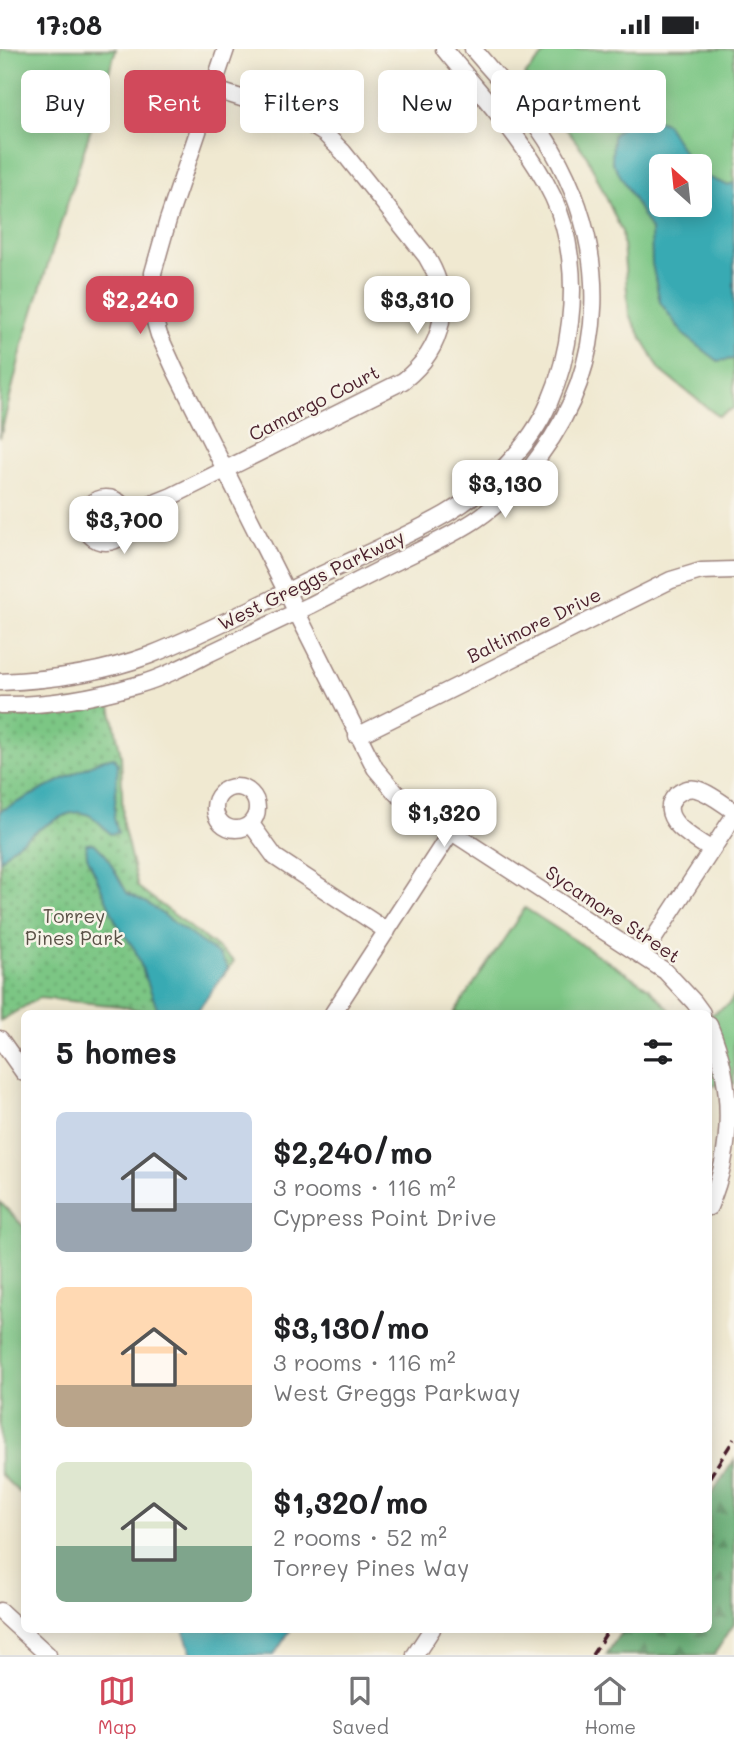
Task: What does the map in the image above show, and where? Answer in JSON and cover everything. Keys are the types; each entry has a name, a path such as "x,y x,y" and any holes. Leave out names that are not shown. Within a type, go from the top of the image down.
{"street":[{"name":"Sycamore Street","path":"219,70 226,49"},
{"name":"West Greggs Parkway","path":"0,705 33,706 138,685 191,663 290,602 447,513 477,492 507,465 528,437 549,405 562,366 569,334 572,280 570,252 555,201 527,152 444,49"},
{"name":"West Greggs Parkway","path":"0,682 75,675 138,658 290,602 477,519 526,475 568,414 585,367 593,318 593,271 582,217 571,186 552,149 473,49"},
{"name":"Camargo Court","path":"127,514 172,496 391,388 415,372 433,346 442,320 442,300 434,268 343,152 325,134 303,120 226,93"},
{"name":"Sycamore Street","path":"198,133 156,259 153,305 159,335 375,768 396,793 451,832 643,955 664,971 700,1010"},
{"name":"Baltimore Drive","path":"357,736 671,580 701,571 734,570"},
{"path":"643,955 712,850 734,813 695,788 686,789 672,800 670,809 673,820 678,827 712,850"},
{"path":"251,824 275,857 387,931"},
{"path":"335,1010 451,832"},
{"path":"712,1031 727,1074 732,1109 728,1153 720,1184 712,1201"},
{"path":"0,1039 21,1069"},
{"path":"0,1611 21,1630"},
{"path":"24,1633 48,1655"},
{"path":"415,1655 429,1633"}],"green space":[{"path":"0,49 116,49 109,70 21,70 21,133 89,133 24,340 0,438"},
{"path":"549,49 734,49 734,408 718,416 660,370 629,315 622,232 587,156 569,133 666,133 666,70 530,70"},
{"name":"Torrey Pines Park","path":"109,697 121,755 123,825 138,887 234,961 197,1010 138,1010 39,998 0,1021 0,712"},
{"path":"525,908 649,988 670,1010 456,1010"},
{"path":"734,996 734,1084 712,1086 712,1014 729,1004"},
{"path":"0,1202 21,1224 21,1494 0,1474"},
{"path":"734,1460 734,1624 714,1655 606,1655 620,1633 712,1633 712,1493"}],"water":[{"path":"666,123 685,154 649,154 649,217 712,217 712,179 727,185 734,183 734,359 718,361 684,335 660,302 652,264 651,230 612,161 613,135 666,133"},
{"path":"114,757 118,764 114,818 118,833 110,834 90,815 73,813 33,833 11,849 0,862 0,811 101,760"},
{"path":"94,843 106,855 127,893 147,903 220,956 228,968 198,1010 158,1010 135,950 116,922 87,856 86,844"},
{"path":"184,1633 288,1633 274,1655 192,1655"}],"railway":[{"path":"712,1473 734,1439"},
{"path":"592,1655 606,1633"}]}
